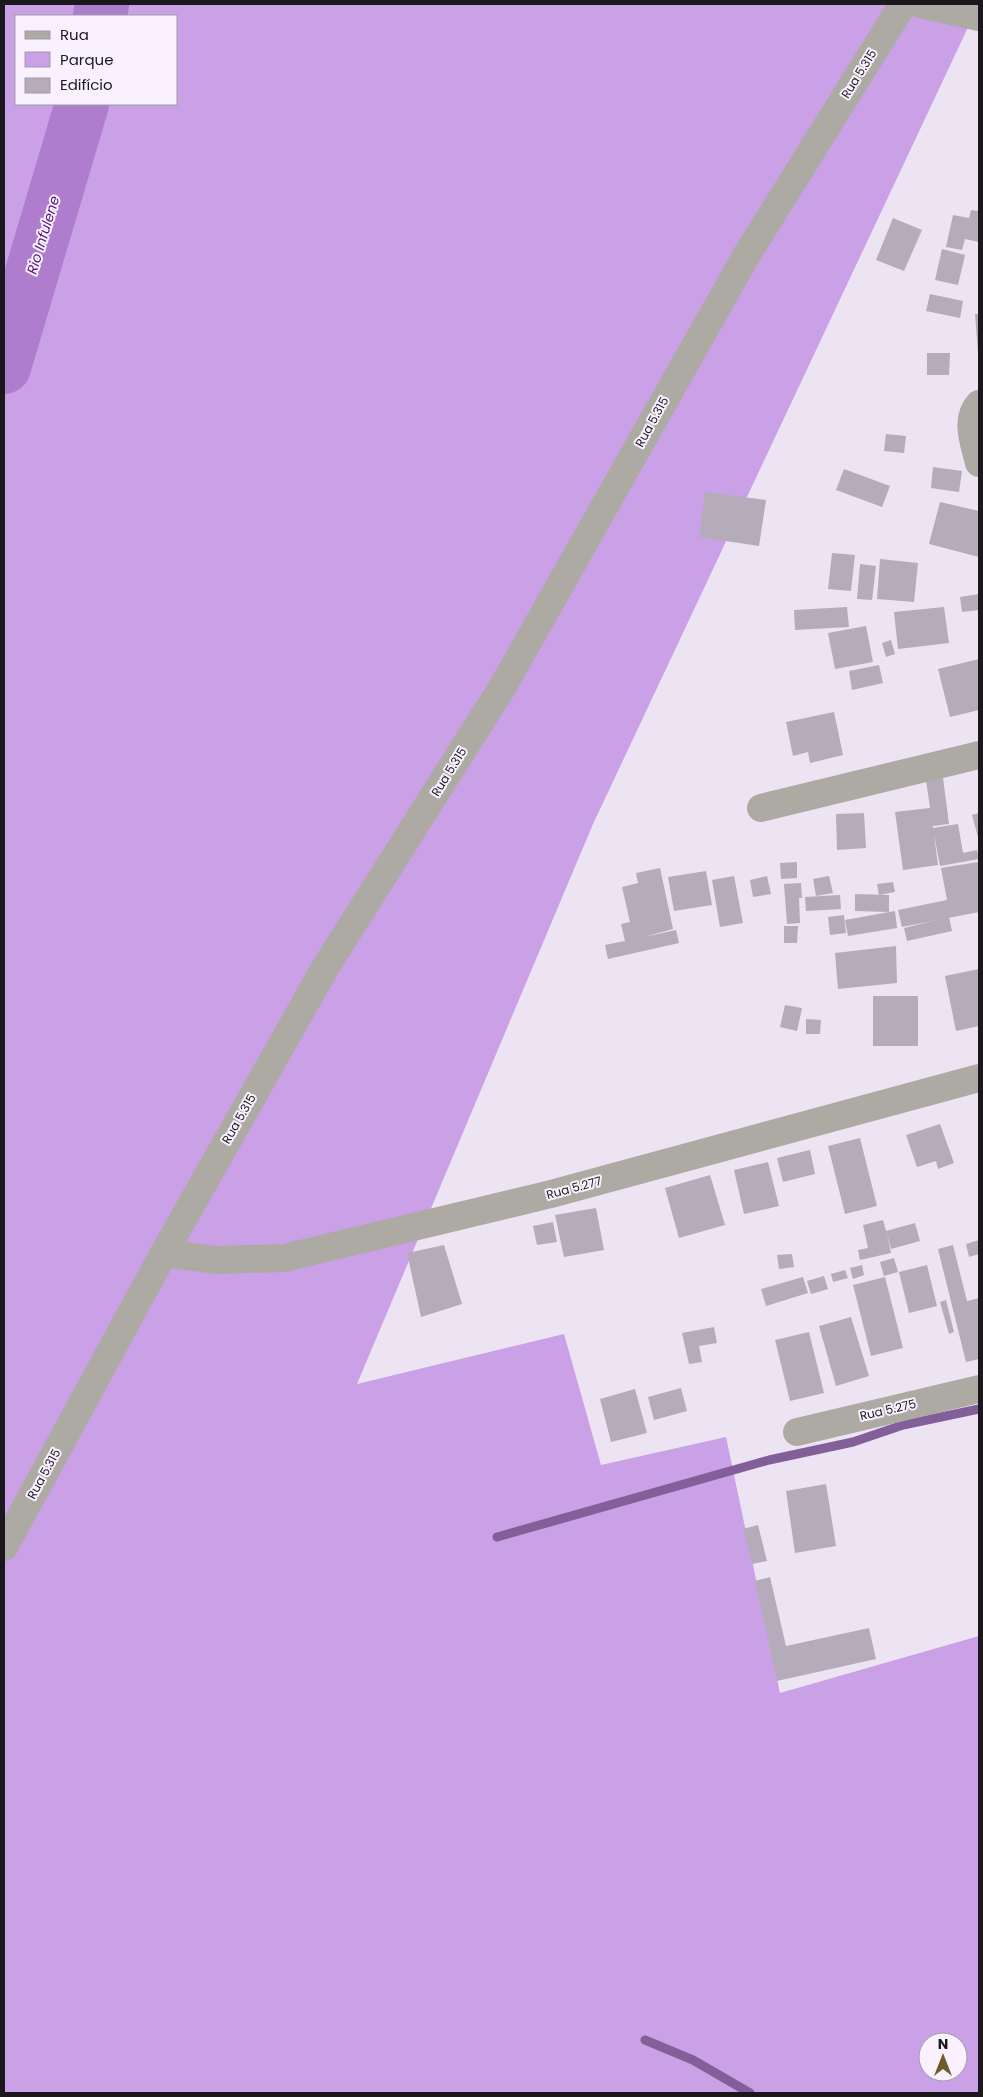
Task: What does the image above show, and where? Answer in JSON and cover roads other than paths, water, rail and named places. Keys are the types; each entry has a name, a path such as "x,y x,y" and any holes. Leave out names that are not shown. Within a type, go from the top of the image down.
{"street":[{"name":"Rua 5.315","path":"4,1546 164,1252 325,968 503,686 746,256 903,4"},
{"path":"920,4 979,17"},
{"path":"979,404 976,408 971,427 979,463"},
{"path":"761,808 979,755"},
{"name":"Rua 5.277","path":"164,1252 216,1260 284,1258 551,1194 979,1078"},
{"name":"Rua 5.275","path":"798,1432 979,1389"}],"waterway":[{"name":"Rio Infulene","path":"100,15 102,4"},
{"name":"Rio Infulene","path":"4,367 82,105"},
{"path":"497,1537 769,1460 853,1442 903,1425 979,1409"},
{"path":"645,2040 693,2060 750,2093"}]}
